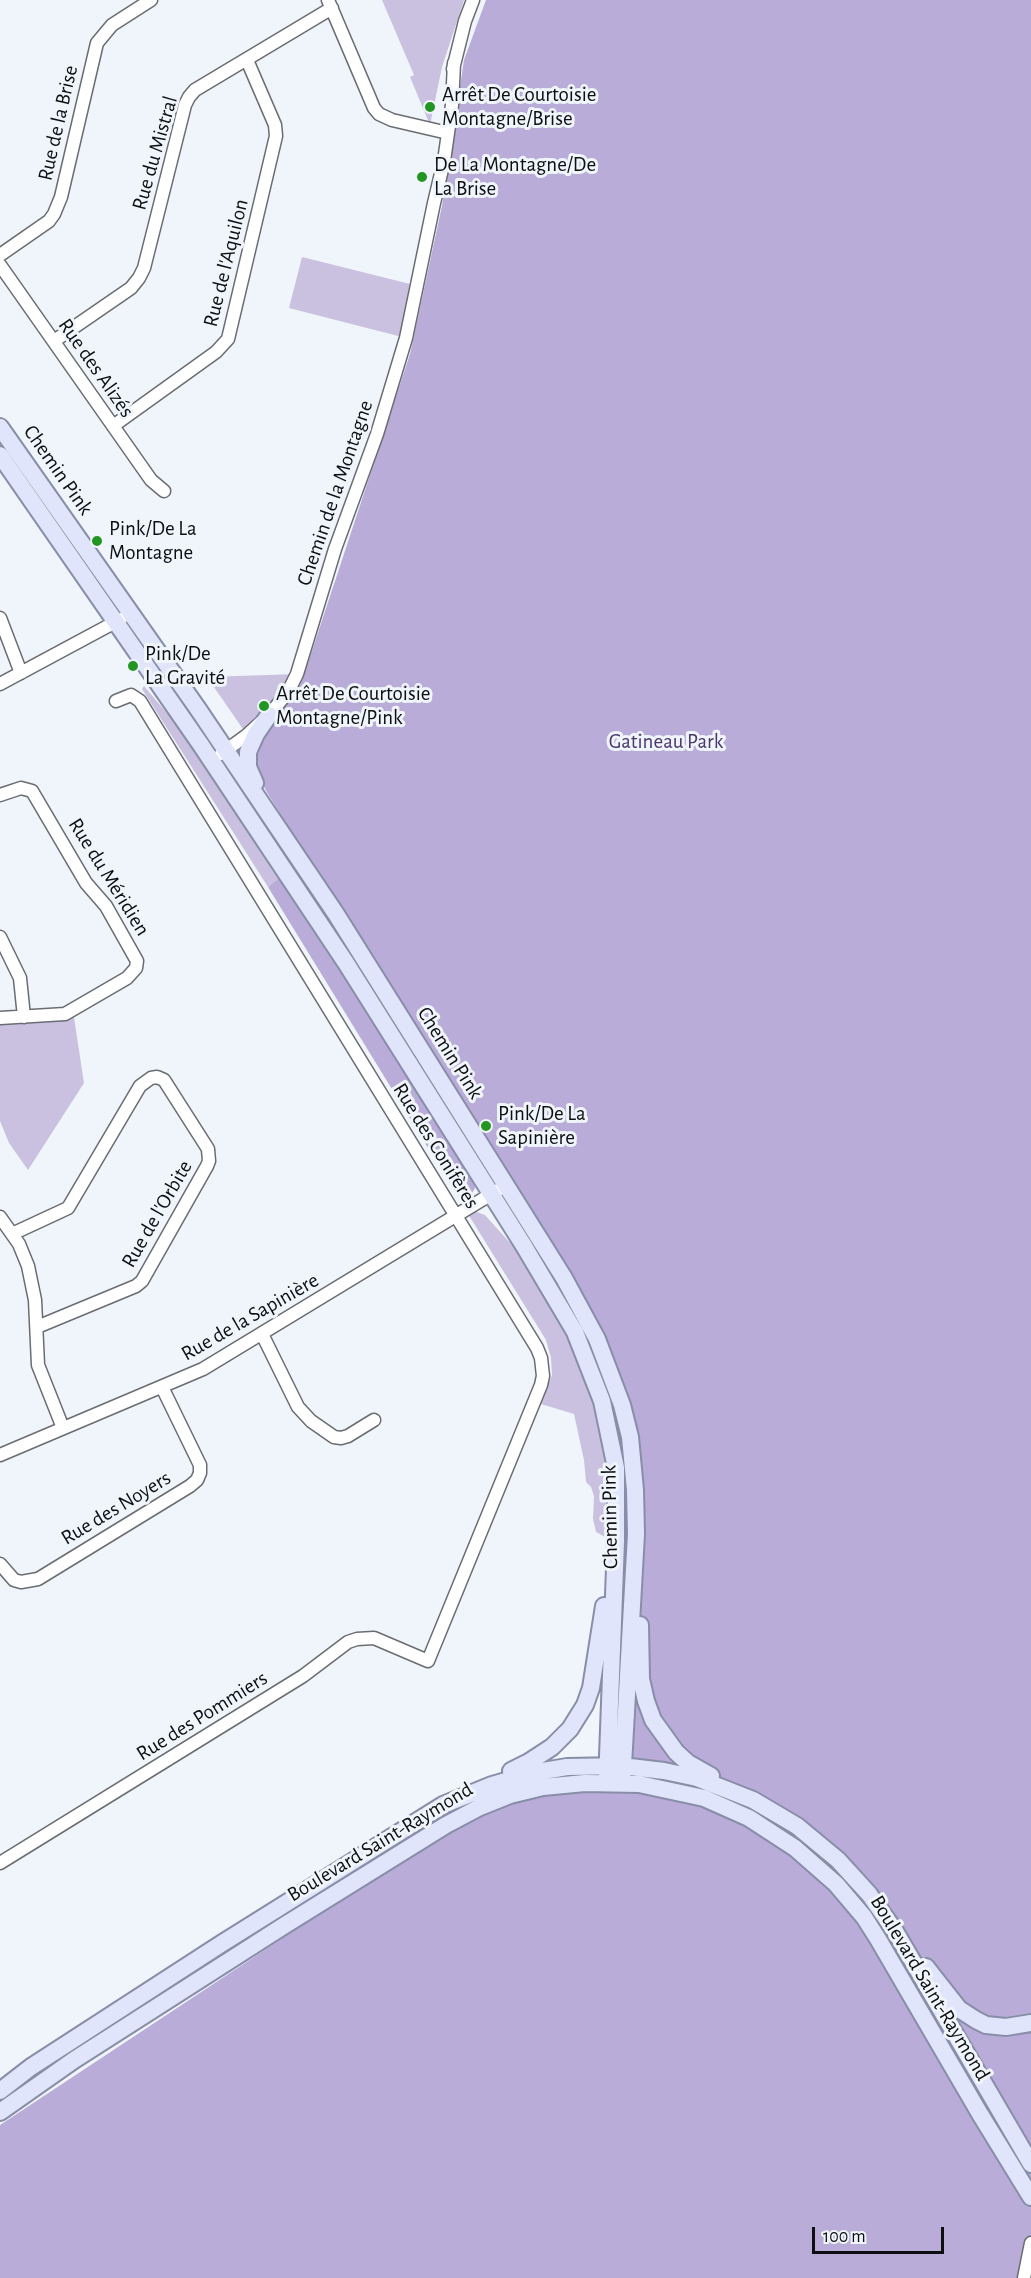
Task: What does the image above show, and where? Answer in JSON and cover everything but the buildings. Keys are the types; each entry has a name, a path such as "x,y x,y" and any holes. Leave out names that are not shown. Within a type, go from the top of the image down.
{"main road":[{"name":"Chemin Pink","path":"0,427 123,617 212,761 498,1190 582,1309 611,1373 630,1437 635,1490 636,1534 615,1774"},
{"name":"Chemin Pink","path":"0,455 226,751 336,914 498,1190 567,1317 595,1378 609,1429 616,1468 615,1774"},
{"path":"269,715 251,744 247,759 248,767 254,782 336,914"},
{"path":"636,1534 640,1593 641,1679 653,1720 665,1739 688,1763 753,1800"},
{"path":"443,1805 542,1754 576,1721 591,1688 616,1541"},
{"name":"Boulevard Saint-Raymond","path":"0,2091 31,2067 443,1805 528,1774 567,1767 615,1774 688,1776 721,1786 753,1800 816,1841 854,1876 895,1931 1031,2164"},
{"name":"Boulevard Saint-Raymond","path":"0,2112 74,2060 446,1825 480,1807 510,1796 615,1774 688,1794 725,1807 770,1831 825,1873 850,1899 878,1939 1031,2197"},
{"path":"869,1894 959,2009 986,2025 996,2027 1016,2027 1031,2023"}],"street":[{"name":"Rue de la Brise","path":"0,255 49,221 54,214 61,197 97,43 111,25 151,0"},
{"name":"Chemin de la Montagne","path":"212,761 269,715 288,692 297,674 335,549 383,413 406,339 444,160 445,132 454,63 473,0"},
{"name":"Rue du Mistral","path":"54,341 131,288 139,278 144,268 189,96 195,90 248,60 330,4"},
{"path":"330,4 371,102 379,114 392,120 445,132"},
{"name":"Rue de l'Aquilon","path":"113,426 216,352 228,339 276,136 275,125 248,60"},
{"name":"Rue des Alizés","path":"0,265 151,480 164,491"},
{"path":"0,684 123,617"},
{"path":"0,618 21,673"},
{"name":"Rue des Conifères","path":"116,701 130,695 140,701 537,1347 541,1358 543,1376 541,1385 428,1661"},
{"name":"Rue du Méridien","path":"0,795 21,788 32,791 86,883 106,906 137,961 136,968 128,978 73,1011 57,1016 0,1018"},
{"path":"0,937 20,978 24,1017"},
{"name":"Rue de l'Orbite","path":"12,1234 68,1208 140,1086 151,1078 164,1080 208,1149 207,1166 142,1281 136,1286 37,1327"},
{"name":"Rue de la Sapinière","path":"0,1455 203,1369 498,1190"},
{"path":"0,1217 24,1255 32,1278 40,1373 63,1428"},
{"path":"262,1334 298,1407 311,1421 334,1437 341,1438 374,1420"},
{"name":"Rue des Noyers","path":"0,1564 14,1580 21,1582 38,1579 197,1480 200,1465 162,1387"},
{"name":"Rue des Pommiers","path":"0,1863 303,1676 348,1642 374,1638 428,1661"},
{"path":"1024,2278 1031,2244"}],"shaded area":[{"path":"382,0 464,0 442,67 430,125 410,77 414,75"},
{"path":"302,257 418,286 406,338 289,308"},
{"path":"297,674 247,735 207,677"},
{"path":"144,686 182,731 281,876 268,887 142,689"},
{"path":"73,1011 84,1083 28,1170 9,1143 0,1121 0,1018"},
{"path":"474,1211 485,1215 521,1255 560,1316 594,1390 608,1461 608,1512 605,1537 596,1532 593,1519 594,1496 591,1487 586,1482 584,1460 574,1414 541,1404 552,1375 551,1358 546,1340 468,1214"}],"green space":[{"name":"Gatineau Park","path":"486,0 1031,0 1031,2278 0,2278 0,2125 416,1850 471,1819 512,1801 553,1792 619,1789 638,1451 567,1274 268,794 255,765 255,752 275,718 295,695 303,678 410,354 442,206 464,60"},
{"path":"281,876 339,964 473,1181 475,1188 471,1195 459,1197 455,1192 268,887"}],"place":[{"name":"Arrêt De Courtoisie Montagne/Brise","path":"430,107"},
{"name":"De La Montagne/De La Brise","path":"422,177"},
{"name":"Pink/De La Montagne","path":"97,541"},
{"name":"Pink/De La Gravité","path":"133,666"},
{"name":"Arrêt De Courtoisie Montagne/Pink","path":"264,706"},
{"name":"Pink/De La Sapinière","path":"486,1126"}]}
